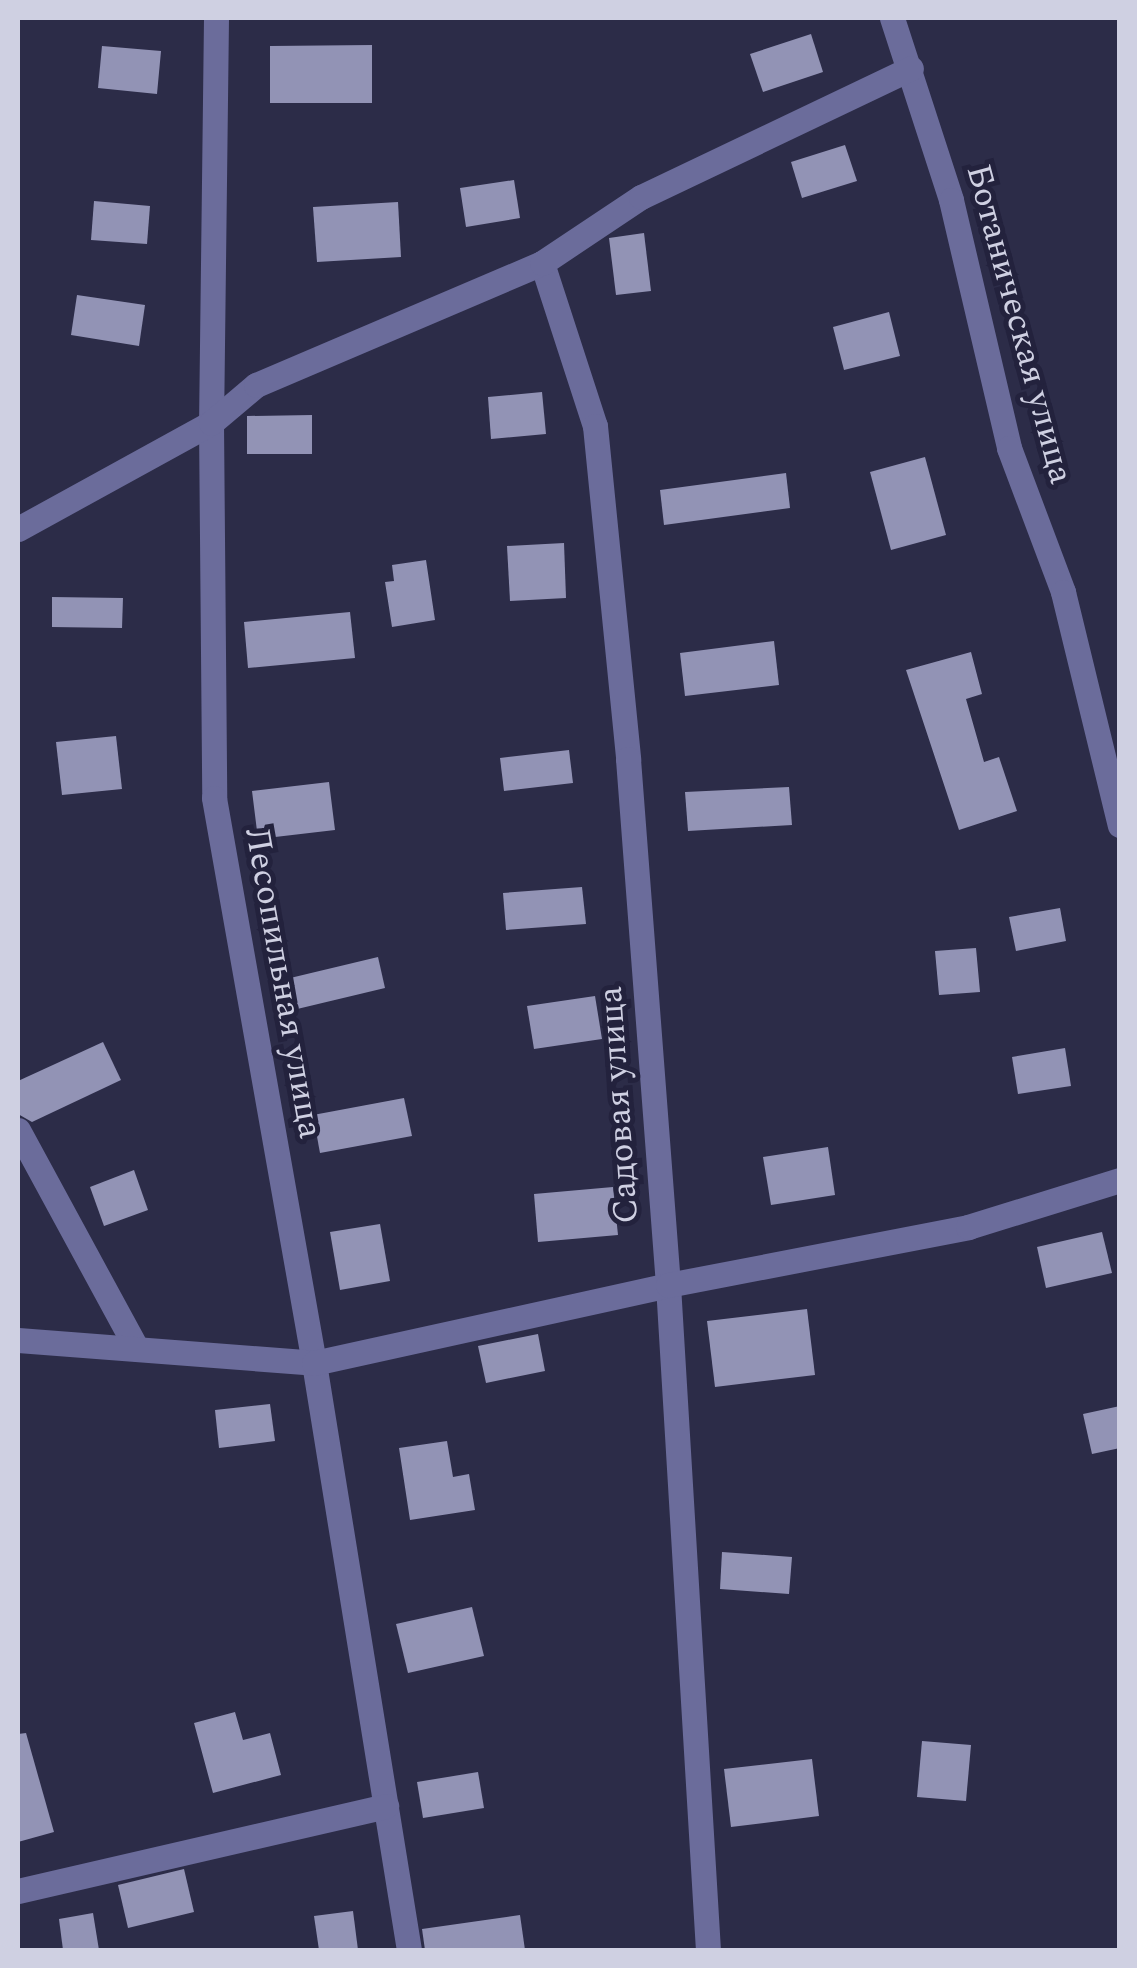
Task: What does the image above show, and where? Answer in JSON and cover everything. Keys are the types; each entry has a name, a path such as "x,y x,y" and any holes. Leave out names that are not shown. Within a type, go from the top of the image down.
{"street":[{"name":"Лесопильная улица","path":"216,18 210,424 214,798 314,1363 410,1950"},
{"name":"Ботаническая улица","path":"892,18 951,200 1009,448 1063,592 1120,824"},
{"path":"18,529 210,424 256,385 542,264 641,196 911,68"},
{"name":"Садовая улица","path":"542,264 595,426 628,759 668,1285 708,1950"},
{"path":"18,1130 137,1349"},
{"path":"18,1340 314,1363 668,1285 968,1228 1120,1180"},
{"path":"18,1892 386,1806"}],"building":[{"path":"811,34 823,72 763,92 750,54"},
{"path":"372,45 372,103 270,103 270,46"},
{"path":"102,46 161,51 157,94 98,88"},
{"path":"845,145 857,181 802,198 791,162"},
{"path":"514,180 520,218 466,227 460,188"},
{"path":"94,201 150,206 147,244 91,240"},
{"path":"398,202 401,257 317,262 313,207"},
{"path":"644,233 651,291 616,295 609,238"},
{"path":"77,295 145,305 139,346 71,335"},
{"path":"889,312 900,356 844,370 833,327"},
{"path":"542,392 546,434 491,439 488,397"},
{"path":"312,415 312,454 247,454 247,416"},
{"path":"925,457 946,535 891,550 870,472"},
{"path":"786,473 790,508 664,525 660,490"},
{"path":"564,543 566,598 510,601 507,546"},
{"path":"426,560 435,620 392,627 385,582 394,581 392,565"},
{"path":"52,597 123,598 122,628 52,627"},
{"path":"350,612 355,658 248,668 244,622"},
{"path":"774,641 779,685 685,696 680,653"},
{"path":"971,652 982,694 966,699 984,762 999,757 1017,811 959,830 906,670"},
{"path":"116,736 122,789 62,795 56,742"},
{"path":"569,750 573,783 504,791 500,758"},
{"path":"329,782 335,830 258,839 252,791"},
{"path":"789,787 792,825 688,831 685,792"},
{"path":"582,887 586,924 506,930 503,893"},
{"path":"1060,908 1066,941 1016,951 1009,917"},
{"path":"976,948 980,992 939,995 935,951"},
{"path":"378,957 385,988 293,1010 286,979"},
{"path":"595,996 602,1039 534,1049 527,1006"},
{"path":"103,1042 121,1080 32,1122 18,1114 18,1081"},
{"path":"1065,1048 1071,1086 1018,1094 1012,1057"},
{"path":"404,1098 412,1136 320,1153 313,1115"},
{"path":"828,1147 835,1195 771,1205 763,1157"},
{"path":"134,1170 148,1210 104,1226 90,1187"},
{"path":"613,1187 618,1235 538,1242 534,1194"},
{"path":"380,1224 390,1281 340,1290 330,1232"},
{"path":"1102,1232 1112,1273 1046,1288 1037,1247"},
{"path":"807,1309 815,1375 715,1387 707,1321"},
{"path":"538,1334 545,1371 486,1383 478,1346"},
{"path":"270,1404 275,1441 219,1448 215,1410"},
{"path":"1120,1406 1120,1448 1092,1454 1083,1414"},
{"path":"447,1441 453,1477 469,1474 475,1510 410,1520 399,1448"},
{"path":"722,1552 792,1557 789,1594 720,1589"},
{"path":"472,1607 484,1656 408,1673 396,1624"},
{"path":"235,1712 243,1740 270,1733 281,1775 213,1793 194,1723"},
{"path":"26,1733 54,1832 18,1842 18,1734"},
{"path":"922,1741 971,1745 966,1801 917,1797"},
{"path":"812,1759 819,1816 731,1827 724,1769"},
{"path":"478,1772 484,1808 423,1818 417,1782"},
{"path":"184,1869 194,1912 128,1928 118,1885"},
{"path":"353,1911 358,1950 319,1950 314,1916"},
{"path":"93,1913 99,1950 63,1950 59,1919"},
{"path":"520,1915 525,1950 425,1950 422,1929"}]}
